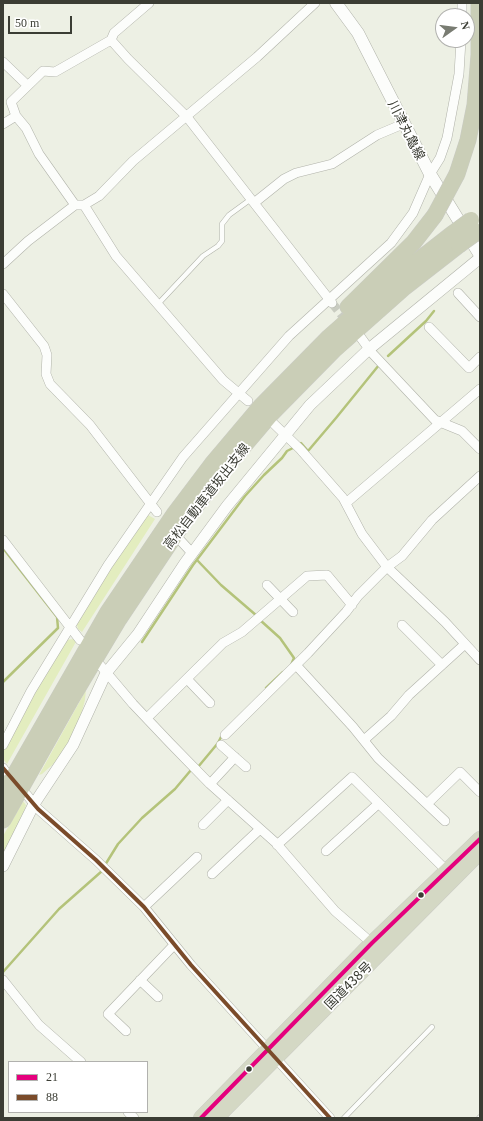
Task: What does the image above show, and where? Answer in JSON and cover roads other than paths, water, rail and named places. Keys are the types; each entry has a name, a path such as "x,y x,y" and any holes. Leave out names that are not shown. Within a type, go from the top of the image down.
{"highway":[{"path":"255,403 414,242 435,215 457,174 468,140 475,105 479,55 478,3"},
{"name":"高松自動車道坂出支線","path":"3,820 70,701 123,613 185,520 220,474 271,414 334,350 456,240 477,224"},
{"name":"高松自動車道坂出支線","path":"3,795 59,695 141,561 255,403 397,277 456,240"},
{"name":"国道438号","path":"201,1118 272,1053 450,874 479,847"},
{"name":"国道438号","path":"216,1118 272,1053"}],"main road":[{"name":"川津丸亀線","path":"336,3 358,33 403,124 430,174 480,256"}],"street":[{"path":"148,3 114,33 111,40 55,72 43,71 11,102 16,116 26,128 39,154 80,205 116,256 159,303 223,380 239,394 255,403"},
{"path":"3,264 28,241 80,205 99,196 133,161 257,57 315,3"},
{"path":"111,40 128,59 187,117 330,301"},
{"path":"3,745 31,690 108,565 150,503 184,457 289,336 330,301 391,242 404,227 413,213 430,174 440,158 447,138 459,74 461,48"},
{"path":"3,62 27,85"},
{"path":"3,124 16,116"},
{"path":"252,201 284,179 296,173 332,164 378,135 403,124"},
{"path":"3,866 34,804 73,745 103,669 138,634 192,553 222,512 310,405 369,349 480,256"},
{"path":"458,293 480,317"},
{"path":"3,294 44,346 48,355 46,374 50,384 90,425 157,512"},
{"path":"429,327 447,339 469,368 480,357"},
{"path":"359,335 369,349 435,420 462,431 480,449"},
{"path":"346,503 480,389"},
{"path":"274,424 297,445 329,480 346,503 362,534 387,567 445,622 480,660"},
{"path":"225,735 296,665 387,567 402,556 432,520 480,476"},
{"path":"3,540 80,640"},
{"path":"180,540 192,553"},
{"path":"147,718 223,643 242,632 307,576 327,576 352,604"},
{"path":"267,585 293,612"},
{"path":"402,625 442,665"},
{"path":"364,740 465,644"},
{"path":"296,665 364,740 378,758 445,821"},
{"path":"103,669 210,784 277,845 335,911 376,948"},
{"path":"187,679 210,703"},
{"path":"222,745 246,767"},
{"path":"210,784 235,758"},
{"path":"427,804 460,772 480,792"},
{"path":"277,845 352,777 450,874"},
{"path":"26,795 144,907 157,921 174,945 330,1118"},
{"path":"203,825 228,800"},
{"path":"326,851 378,804"},
{"path":"212,874 260,829"},
{"path":"144,907 197,857"},
{"path":"126,1031 108,1014 174,945"},
{"path":"3,980 39,1025 80,1061"},
{"path":"140,980 158,997"}],"lane":[{"path":"159,303 203,256 218,246 222,241 222,224 229,215 252,201"},
{"path":"344,1118 432,1027"}],"waterway":[{"path":"388,356 426,321 434,311"},
{"path":"299,444 301,443 308,451 379,365"},
{"path":"142,642 193,565 245,496 287,451 295,447"},
{"path":"3,548 57,617 58,628 3,682"},
{"path":"197,560 221,585 257,616"},
{"path":"260,620 280,638 294,658 291,665"},
{"path":"266,688 283,672"},
{"path":"198,767 218,743 223,733"},
{"path":"105,865 118,844 142,818 175,789 191,770"},
{"path":"3,972 59,909 102,871"}],"tunnel":[{"path":"332,303 349,324"}]}
